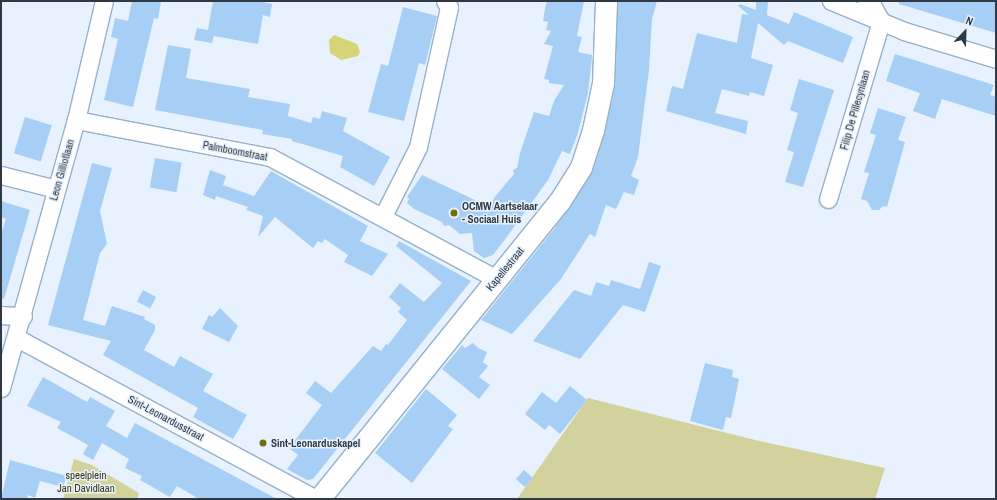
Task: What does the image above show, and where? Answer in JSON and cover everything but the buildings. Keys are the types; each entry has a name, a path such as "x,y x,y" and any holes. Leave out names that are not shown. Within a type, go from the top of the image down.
{"street":[{"name":"Leon Gilliotlaan","path":"1,388 17,338 56,189 76,120 104,1"},
{"path":"383,216 418,147 449,8 445,1"},
{"name":"Kapellestraat","path":"317,499 559,202 581,167 593,130 603,82 606,1"},
{"path":"831,1 881,21 996,59"},
{"path":"866,1 872,5 881,21"},
{"name":"Filip De Pillecynlaan","path":"828,199 881,21"},
{"name":"Palmboomstraat","path":"76,120 270,157 383,216 497,279"},
{"path":"1,175 56,189"},
{"path":"1,315 23,316"},
{"name":"Sint-Leonardusstraat","path":"17,338 317,499"}],"green space":[{"path":"588,398 755,440 885,468 875,499 517,499"},
{"name":"speelplein Jan Davidlaan","path":"74,459 92,465 139,493 137,499 63,499"}],"shaded area":[{"path":"334,35 357,44 360,52 358,56 341,60 330,53 329,40"}],"place":[{"name":"OCMW Aartselaar - Sociaal Huis","path":"454,213"},
{"name":"Sint-Leonarduskapel","path":"263,443"}]}
